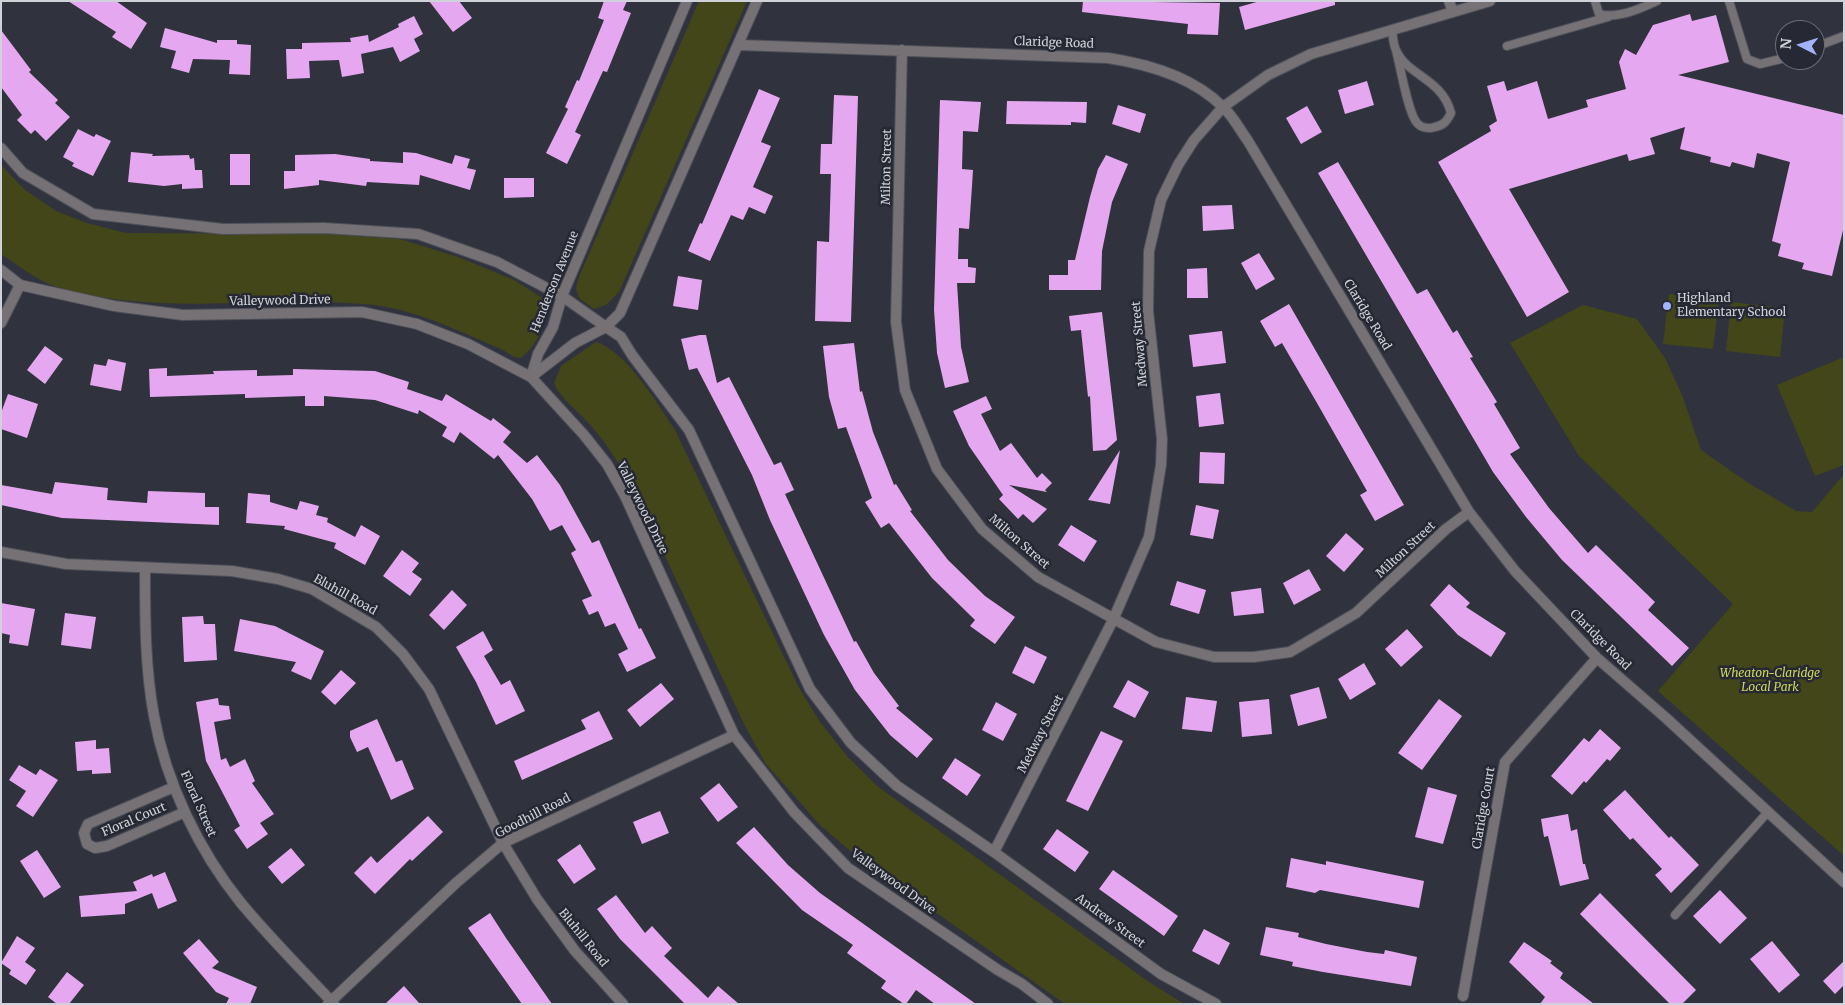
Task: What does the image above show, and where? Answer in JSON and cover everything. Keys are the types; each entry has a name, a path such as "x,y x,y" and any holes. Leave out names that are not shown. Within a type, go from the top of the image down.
{"street":[{"name":"Henderson Avenue","path":"531,377 538,354 553,327 562,296 687,1"},
{"path":"531,377 575,343 606,327 620,313 740,45 757,1"},
{"path":"1449,1 1453,12"},
{"name":"Medway Street","path":"994,852 1113,620 1149,537 1161,466 1162,439 1148,310 1149,251 1161,200 1178,165 1194,140 1223,107 1268,75 1311,54 1490,1"},
{"name":"Claridge Road","path":"740,45 1108,58 1138,62 1185,80 1223,107 1248,141 1469,512 1515,571 1598,658 1844,882"},
{"name":"Milton Street","path":"902,50 896,322 905,390 937,469 982,529 1038,576 1113,620 1156,642 1214,657 1254,657 1290,652 1356,614 1446,529 1469,512"},
{"path":"1,148 23,173 93,214 223,229 324,228 418,234 496,262 562,296 621,337 632,356 690,430 743,551 810,689 851,742 897,786 994,852"},
{"name":"Valleywood Drive","path":"1,270 20,285 114,306 183,315 362,312 417,324 468,344 531,377 584,435 607,464 625,496 734,735 794,812 848,868 998,970 1022,984 1048,1004"},
{"path":"1,323 20,285"},
{"name":"Bluhill Road","path":"1,552 66,564 145,569 232,571 278,579 312,589 376,627 403,654 429,690 503,843 537,898 575,952 623,1004"},
{"name":"Floral Street","path":"145,569 145,626 154,717 174,787 200,843 241,903 331,1003"},
{"name":"Claridge Court","path":"1463,996 1505,762 1598,658"},
{"name":"Goodhill Road","path":"331,1003 456,883 503,843 734,735"},
{"name":"Floral Court","path":"174,787 88,824 84,833 87,844 95,848 107,846 186,812"},
{"name":"Andrew Street","path":"994,852 1161,974 1216,1004"}],"lane":[{"path":"1595,1 1598,14 1608,17"},
{"path":"1508,46 1642,8 1657,1"},
{"path":"1729,1 1747,60 1760,64 1775,60"},
{"path":"1392,30 1396,50 1417,123 1428,129 1441,126 1447,122 1451,113 1448,101 1430,81 1411,68 1396,50"},
{"path":"1825,43 1844,36"},
{"path":"1675,915 1768,812"}],"green space":[{"path":"699,1 747,1 619,292 606,305 594,309 579,298 576,288 579,277"},
{"path":"1,165 25,190 56,211 87,223 126,233 323,234 400,239 458,257 514,280 548,304 545,319 536,341 521,358 514,357 503,350 456,329 424,317 374,305 334,302 215,304 135,301 96,296 57,287 35,277 1,254"},
{"path":"1669,294 1719,300 1713,349 1663,344"},
{"path":"1731,302 1785,308 1780,357 1726,351"},
{"name":"Wheaton-Claridge Local Park","path":"1583,305 1637,319 1665,358 1682,395 1701,450 1747,482 1796,511 1812,512 1844,474 1844,856 1658,691 1733,604 1579,456 1510,343"},
{"path":"596,342 619,356 630,367 675,430 799,688 820,722 847,756 877,786 1146,980 1184,1004 1065,1004 855,855 820,825 766,764 745,726 633,488 603,441 561,395 554,383 561,366"},
{"path":"1844,357 1844,465 1815,476 1777,385"}],"building":[{"path":"68,1 116,1 147,23 131,49 112,37 116,32"},
{"path":"429,1 459,1 472,18 453,32"},
{"path":"604,1 627,1 623,10 631,13 607,72 603,71 575,132 581,135 567,164 546,153 568,109 565,107 577,80 579,81 604,20 598,18"},
{"path":"1083,1 1220,3 1218,35 1187,34 1188,24 1082,12"},
{"path":"1260,1 1335,1 1335,5 1245,30 1239,7"},
{"path":"1690,14 1692,21 1716,15 1729,62 1678,75 1844,115 1844,226 1832,276 1802,269 1804,263 1778,256 1781,244 1772,241 1790,162 1757,153 1754,168 1732,162 1730,167 1710,162 1711,157 1680,149 1685,127 1650,138 1655,154 1629,161 1627,154 1509,189 1569,292 1527,317 1438,162 1491,131 1489,126 1497,121 1487,86 1504,81 1507,91 1537,81 1548,119 1588,107 1586,100 1626,89 1619,62 1625,49 1636,55 1653,25"},
{"path":"414,16 423,34 414,39 420,51 400,62 393,47 361,54 364,73 342,77 339,60 309,61 310,78 287,79 286,49 302,49 302,43 351,42 350,38 368,35 369,42 399,27 398,24"},
{"path":"165,28 217,43 217,40 237,40 237,44 251,45 250,75 229,74 230,60 193,59 189,73 171,68 176,51 160,47"},
{"path":"1,30 31,70 29,72 58,100 55,103 70,117 46,141 35,130 31,134 17,120 22,115 1,87"},
{"path":"1367,81 1374,105 1345,114 1338,90"},
{"path":"759,89 780,98 761,142 771,146 753,187 773,196 765,214 749,207 743,220 731,215 710,261 688,251 700,223 702,224"},
{"path":"834,95 858,96 851,322 815,321 817,241 829,242 831,174 820,174 821,144 832,144"},
{"path":"940,100 981,102 978,132 963,131 962,169 973,170 969,229 959,228 958,259 968,259 968,267 976,268 975,283 957,283 961,347 969,382 945,388 937,353 934,310"},
{"path":"1007,101 1087,102 1086,123 1071,122 1071,125 1006,124"},
{"path":"1118,105 1146,114 1140,133 1112,124"},
{"path":"1307,106 1322,132 1301,144 1286,118"},
{"path":"78,129 94,137 96,134 111,141 93,176 72,166 74,163 63,157"},
{"path":"131,152 153,154 152,156 189,155 190,159 194,158 195,170 202,170 203,188 182,189 182,184 164,186 128,182"},
{"path":"403,152 416,153 452,164 455,155 470,159 467,168 476,170 470,190 420,175 419,185 367,182 366,186 319,180 319,185 284,189 284,171 295,171 295,155 335,154 370,159 370,161 403,163"},
{"path":"230,154 250,154 250,185 230,185"},
{"path":"1106,155 1128,164 1112,202 1102,251 1101,290 1049,290 1049,275 1068,275 1068,260 1075,260 1098,169"},
{"path":"1338,162 1417,294 1427,289 1453,333 1457,330 1473,357 1470,358 1497,402 1494,404 1520,448 1510,454 1549,508 1588,553 1596,545 1655,602 1648,610 1689,648 1672,666 1562,560 1526,517 1493,472 1318,173"},
{"path":"504,178 534,178 534,197 504,198"},
{"path":"1232,205 1234,229 1203,231 1202,206"},
{"path":"1259,253 1275,279 1256,290 1241,263"},
{"path":"1207,268 1208,298 1187,298 1187,269"},
{"path":"678,276 702,280 698,310 673,306"},
{"path":"1289,304 1404,505 1375,521 1360,495 1367,491 1317,403 1282,343 1275,347 1260,321"},
{"path":"1102,312 1117,440 1106,450 1093,451 1090,396 1088,397 1081,330 1071,331 1069,316"},
{"path":"1222,331 1226,363 1193,367 1189,335"},
{"path":"706,335 717,383 729,377 774,465 781,462 794,490 785,494 854,642 856,641 874,673 899,706 896,708 933,739 917,758 890,735 855,690 824,635 770,520 752,475 722,416 697,368 689,370 681,339"},
{"path":"854,343 860,392 862,391 873,432 894,485 896,484 912,510 910,511 948,560 985,596 1015,617 995,644 970,626 975,620 932,578 889,523 881,528 865,502 872,498 846,427 838,429 829,397 823,346"},
{"path":"45,346 63,359 45,384 27,370"},
{"path":"108,359 126,363 121,391 90,385 94,364 106,366"},
{"path":"167,368 167,376 214,374 213,371 257,370 257,376 293,375 293,369 375,371 409,382 407,389 442,401 446,394 491,421 493,418 511,432 503,442 527,463 537,455 560,485 592,543 599,540 639,629 641,628 656,658 627,672 618,654 628,649 615,623 605,627 598,611 589,615 582,600 592,596 571,553 576,550 562,525 550,531 532,499 498,455 494,459 460,432 454,443 442,436 447,427 419,410 418,414 375,400 324,396 324,406 305,406 305,396 245,398 245,394 150,397 149,369"},
{"path":"1220,393 1224,424 1199,427 1196,396"},
{"path":"8,394 38,404 27,438 1,429 1,413"},
{"path":"986,396 992,409 981,414 1000,451 1011,443 1037,478 1042,473 1052,483 1045,490 1047,492 1009,485 1047,509 1033,523 1023,514 1018,519 999,499 1003,495 969,446 953,411"},
{"path":"1120,450 1110,504 1088,500"},
{"path":"1200,452 1225,453 1224,484 1199,483"},
{"path":"55,482 108,488 107,500 147,503 148,491 205,493 205,507 219,507 219,525 62,518 1,505 1,485 52,494"},
{"path":"248,493 270,495 270,502 297,510 300,501 319,506 316,515 328,518 327,522 355,537 361,525 380,536 365,565 334,548 336,543 284,529 285,526 246,523"},
{"path":"1196,505 1219,510 1213,539 1190,535"},
{"path":"1071,525 1097,541 1084,562 1058,545"},
{"path":"1346,533 1364,549 1344,572 1326,556"},
{"path":"402,550 419,563 412,572 422,579 410,596 383,576"},
{"path":"1309,569 1321,590 1294,605 1283,583"},
{"path":"1177,581 1206,590 1199,614 1170,605"},
{"path":"1449,584 1470,603 1466,607 1506,633 1491,657 1458,635 1430,605"},
{"path":"1261,588 1264,613 1234,616 1231,592"},
{"path":"452,590 467,605 444,630 429,615"},
{"path":"1,603 35,609 28,646 9,643 10,635 1,633"},
{"path":"65,613 96,617 91,649 61,645"},
{"path":"203,616 204,624 215,624 217,660 184,662 182,617"},
{"path":"240,619 275,626 324,651 311,680 291,671 296,662 234,651"},
{"path":"1407,629 1423,647 1401,667 1385,649"},
{"path":"483,631 493,650 484,656 501,685 510,680 525,711 496,725 476,682 456,647"},
{"path":"1025,646 1047,657 1034,684 1012,673"},
{"path":"1364,663 1376,684 1350,700 1338,679"},
{"path":"341,670 356,683 335,705 321,692"},
{"path":"1128,680 1149,692 1135,718 1113,707"},
{"path":"661,683 674,699 640,727 627,710"},
{"path":"1319,687 1327,718 1298,726 1290,695"},
{"path":"1186,697 1217,701 1212,732 1182,729"},
{"path":"218,698 219,705 229,706 231,719 214,722 221,760 226,758 230,767 245,759 255,781 252,783 274,814 260,823 268,834 247,849 234,830 240,826 206,761 196,702"},
{"path":"1269,699 1272,734 1242,737 1239,702"},
{"path":"1439,699 1462,716 1422,770 1398,753"},
{"path":"996,702 1017,714 1003,741 982,730"},
{"path":"599,711 613,739 522,780 514,761 586,729 581,720"},
{"path":"377,719 396,762 402,760 414,789 391,800 368,747 357,752 350,737 350,731"},
{"path":"1600,729 1621,748 1610,761 1607,759 1586,783 1584,781 1572,795 1551,776 1584,738 1589,742"},
{"path":"1101,731 1123,741 1088,811 1066,801"},
{"path":"96,740 96,749 109,748 111,773 92,774 92,770 77,771 75,742"},
{"path":"955,758 981,775 967,796 942,778"},
{"path":"19,765 36,775 40,769 58,780 33,817 16,806 26,791 9,780"},
{"path":"719,783 738,807 718,822 700,798"},
{"path":"1428,787 1457,795 1443,844 1415,837"},
{"path":"1625,790 1669,838 1671,836 1699,865 1671,893 1655,875 1662,869 1633,838 1630,840 1603,810"},
{"path":"660,811 669,833 642,844 633,822"},
{"path":"1568,814 1571,831 1577,829 1583,864 1585,864 1589,879 1560,886 1548,836 1544,837 1541,819"},
{"path":"428,816 443,832 412,861 410,859 375,894 354,873 371,856 377,863"},
{"path":"754,827 788,865 820,893 976,1004 935,1004 916,990 906,1004 904,1004 881,988 886,981 847,953 853,945 802,910 736,843"},
{"path":"1057,829 1089,852 1075,872 1043,849"},
{"path":"580,844 596,869 574,884 557,860"},
{"path":"291,848 305,865 282,884 268,867"},
{"path":"37,850 61,887 44,898 20,861"},
{"path":"1291,858 1326,865 1326,861 1424,881 1419,908 1320,890 1315,893 1286,887"},
{"path":"1113,870 1178,916 1164,936 1099,889"},
{"path":"165,872 177,901 158,909 152,893 125,904 125,914 81,917 79,896 137,891 133,882 152,874 153,877"},
{"path":"1720,890 1747,918 1720,944 1693,916"},
{"path":"1600,893 1696,990 1682,1004 1670,1004 1580,914"},
{"path":"616,895 645,933 652,926 672,948 664,956 708,998 718,986 739,1004 685,1004 620,939 597,909"},
{"path":"490,913 552,1004 522,1004 468,928"},
{"path":"1266,927 1299,933 1298,937 1326,944 1384,954 1385,950 1417,957 1411,986 1292,966 1293,962 1260,955"},
{"path":"1204,929 1230,943 1219,965 1192,951"},
{"path":"17,936 35,948 25,962 36,970 26,985 9,974 11,970 1,963"},
{"path":"199,939 219,962 212,968 257,987 250,1004 226,1004 229,998 216,992 183,953"},
{"path":"1772,941 1800,975 1779,993 1750,959"},
{"path":"1524,942 1552,961 1550,963 1563,973 1560,978 1594,1004 1540,1004 1545,997 1509,962"},
{"path":"1844,961 1844,985 1835,994 1823,981"},
{"path":"67,972 84,985 69,1004 57,1004 48,997"},
{"path":"404,986 420,1004 385,1004"}],"place":[{"name":"Highland Elementary School","path":"1667,306"}]}
